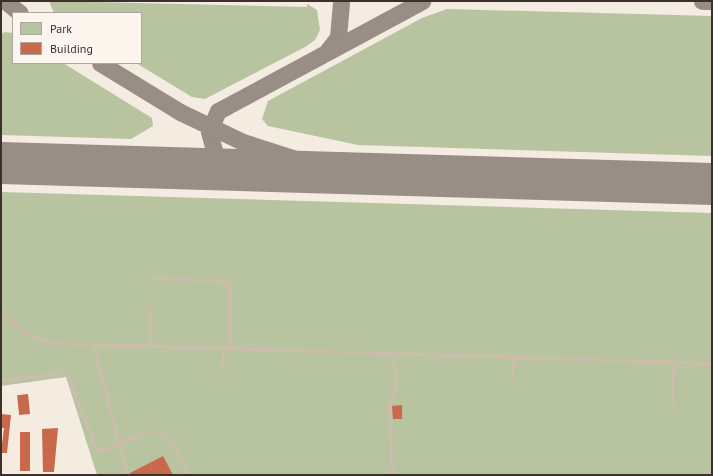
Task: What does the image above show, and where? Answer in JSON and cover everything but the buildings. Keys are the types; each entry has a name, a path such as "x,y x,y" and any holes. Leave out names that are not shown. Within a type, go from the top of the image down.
{"lane":[{"path":"153,278 228,281 229,348"},
{"path":"149,308 150,345"},
{"path":"1,310 35,339 93,344 712,363"},
{"path":"93,344 120,442 127,475"},
{"path":"222,370 223,348"},
{"path":"392,475 389,405 395,388 394,354"},
{"path":"512,380 514,357"},
{"path":"672,405 673,361"},
{"path":"1,380 66,372 96,448 103,450 151,430 164,434 189,475"}],"green space":[{"path":"49,1 307,7 307,4 317,10 320,30 315,40 305,47 205,99 192,97 138,64 142,64 142,12 54,12"},
{"path":"447,9 712,16 712,156 358,145 268,126 262,119 268,101 422,18"},
{"path":"5,32 12,33 12,64 65,64 152,118 153,126 131,139 1,135 1,34"},
{"path":"1,192 712,213 712,475 97,475 66,377 1,386"}],"taxiway":[{"path":"5,1 19,12"},
{"path":"328,50 338,37 341,1"},
{"path":"242,171 227,165 215,154 209,131 218,111 422,1"},
{"path":"702,1 712,1"},
{"path":"102,64 180,112 243,142 308,163 369,174"}],"runway":[{"path":"1,163 712,184"}]}
